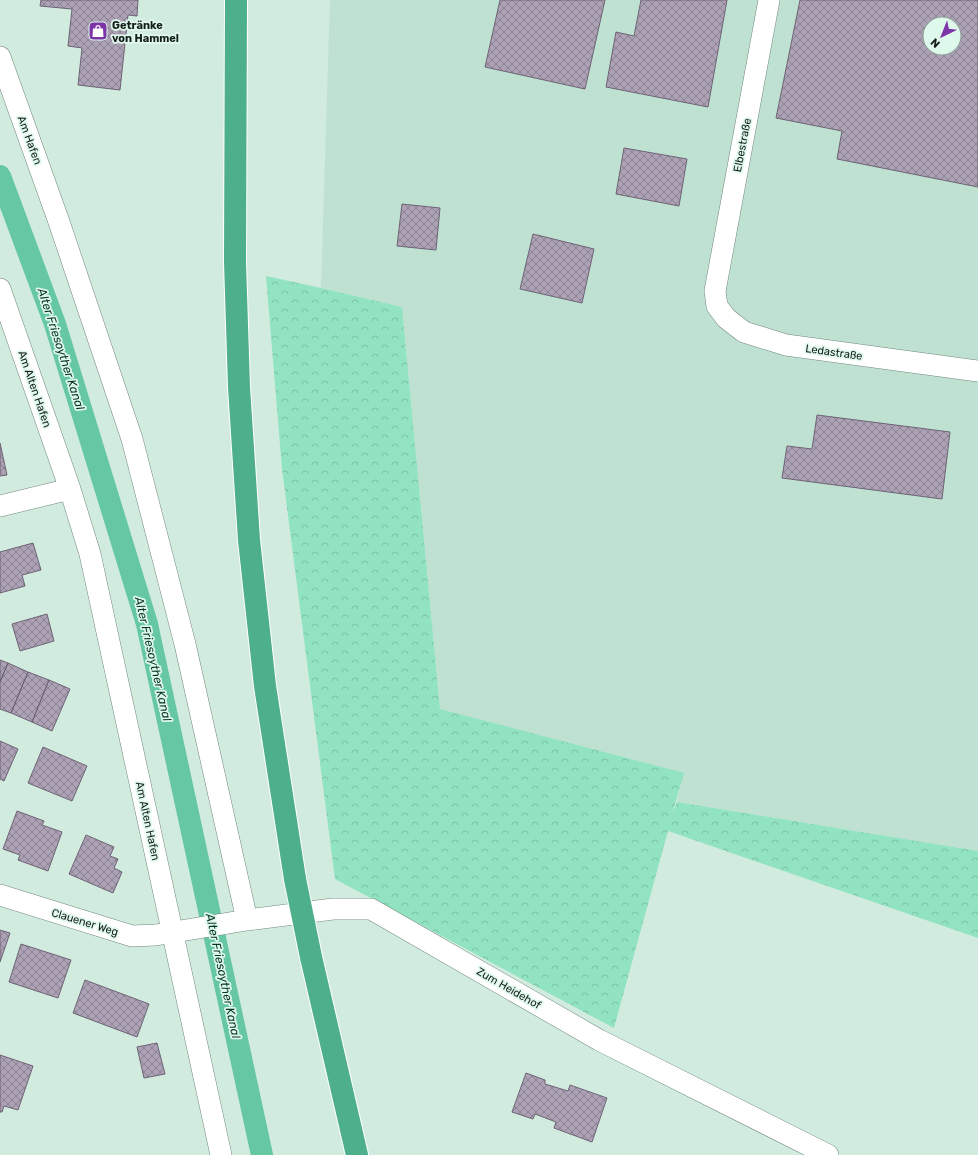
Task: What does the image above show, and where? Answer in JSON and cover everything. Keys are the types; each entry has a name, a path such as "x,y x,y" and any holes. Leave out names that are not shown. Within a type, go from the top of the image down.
{"highway":[{"path":"236,0 235,262 239,388 249,540 265,686 295,879 310,957 357,1155"}],"street":[{"name":"Elbestraße","path":"715,291 769,0"},
{"name":"Am Hafen","path":"0,57 59,222 132,439 184,644 247,920"},
{"name":"Am Alten Hafen","path":"0,289 70,489 90,554 221,1155"},
{"name":"Ledastraße","path":"715,291 717,306 726,318 744,332 786,345 978,371"},
{"path":"0,506 70,489"},
{"name":"Clauener Weg","path":"0,895 132,936 156,935 172,932"},
{"name":"Zum Heidehof","path":"172,932 247,920 333,909 371,909 599,1040 828,1155"}],"shaded area":[{"path":"330,0 978,0 978,851 677,802 683,773 440,709 402,307 321,288"}],"green space":[{"path":"266,276 402,307 440,709 684,773 672,815 677,802 978,851 978,938 668,831 614,1028 335,879 282,469"}],"building":[{"name":"Getränke von Hammel","path":"41,0 138,0 137,16 128,15 120,90 78,85 82,48 68,46 72,9 40,6"},
{"path":"500,0 605,0 585,89 485,67"},
{"path":"641,0 727,0 708,107 606,87 616,32 634,36"},
{"path":"800,0 978,0 978,187 837,159 842,131 776,118"},
{"path":"624,148 687,159 679,206 616,194"},
{"path":"402,204 440,208 436,250 397,246"},
{"path":"533,234 594,249 582,303 520,289"},
{"path":"817,415 950,432 942,499 782,478 787,446 812,449"},
{"path":"0,443 7,475 0,476"},
{"path":"33,543 41,570 22,575 25,586 0,593 0,552"},
{"path":"47,614 54,641 20,651 12,624"},
{"path":"0,660 8,663 0,682"},
{"path":"8,663 28,672 11,713 0,709 0,682"},
{"path":"28,672 49,680 32,722 11,713"},
{"path":"49,680 70,689 52,731 32,722"},
{"path":"0,741 18,749 4,781 0,779"},
{"path":"43,747 87,766 72,801 28,783"},
{"path":"17,811 44,821 42,825 62,832 48,871 18,860 20,855 3,849"},
{"path":"86,835 114,847 110,856 118,859 114,868 122,872 113,893 69,874"},
{"path":"0,930 10,933 0,962"},
{"path":"21,944 71,960 58,998 9,982"},
{"path":"85,980 149,1004 137,1037 73,1013"},
{"path":"157,1043 165,1074 144,1078 137,1047"},
{"path":"0,1055 33,1066 18,1110 4,1106 2,1112 0,1112"},
{"path":"526,1073 545,1080 545,1084 568,1091 570,1085 607,1098 592,1142 554,1128 556,1122 535,1114 533,1119 512,1112"}],"waterway":[{"name":"Alter Friesoyther Kanal","path":"0,176 55,324 147,624 262,1155"}],"place":[{"name":"Getränke von Hammel","path":"98,31"}]}
